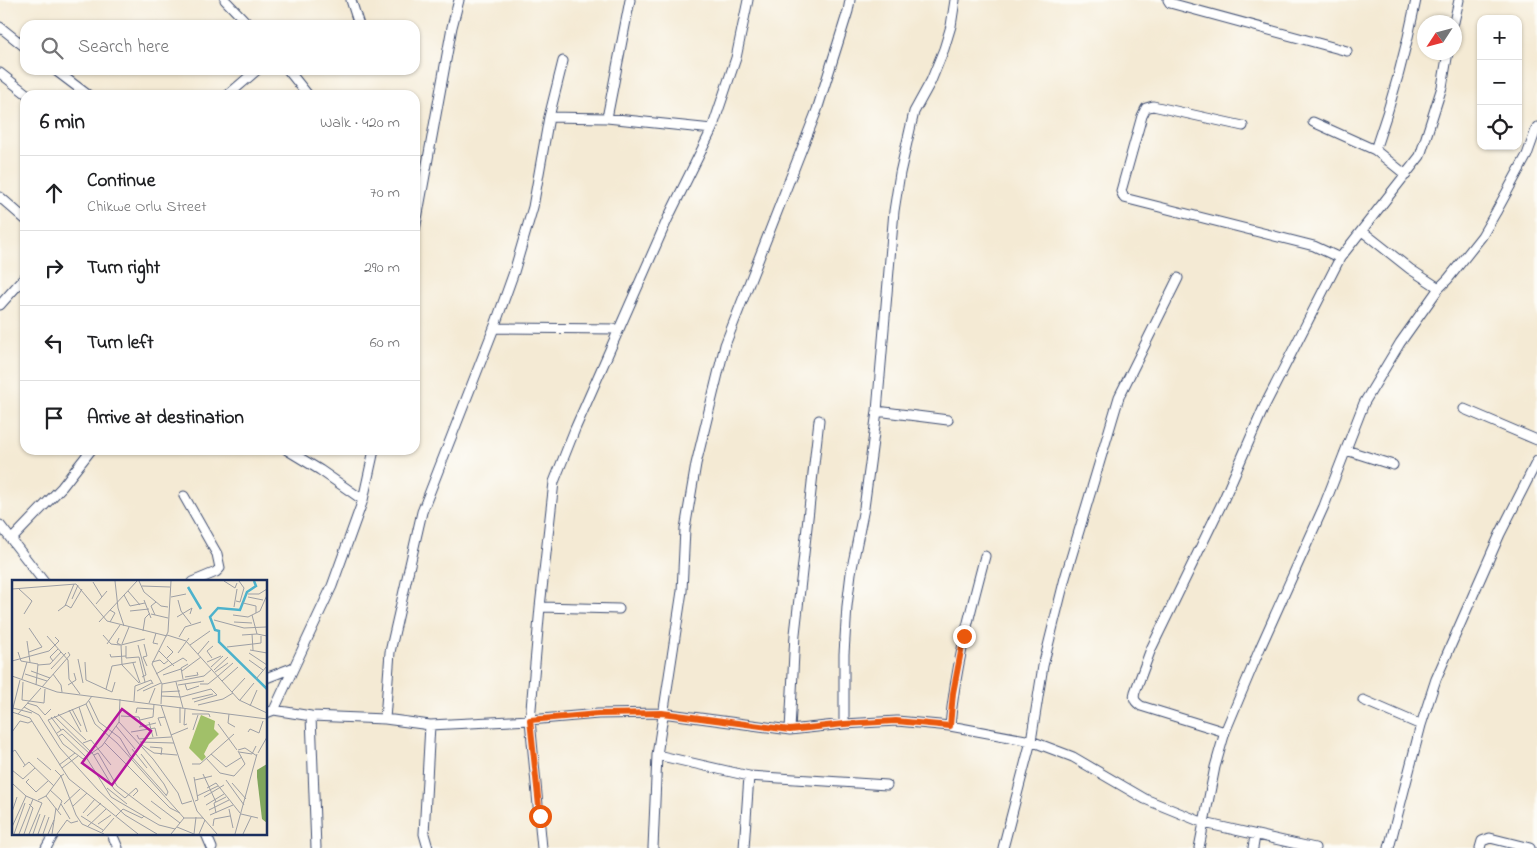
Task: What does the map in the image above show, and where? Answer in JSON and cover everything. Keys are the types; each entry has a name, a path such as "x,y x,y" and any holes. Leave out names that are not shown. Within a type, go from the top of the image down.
{"street":[{"path":"225,0 244,20"},
{"path":"351,0 357,20"},
{"path":"420,202 452,26 459,0"},
{"path":"607,118 630,0"},
{"path":"542,848 530,720 554,482 575,429 668,218 712,129 736,58 748,0"},
{"path":"653,848 657,755 682,591 685,529 696,464 725,345 817,110 850,0"},
{"path":"844,724 844,654 849,589 864,508 877,411 894,212 900,173 914,112 944,49 951,26 955,0"},
{"path":"1168,0 1170,3 1346,51"},
{"path":"1375,150 1390,106 1416,0"},
{"path":"1456,15 1459,0"},
{"path":"0,27 20,42"},
{"path":"1226,732 1141,706 1136,703 1135,692 1151,649 1223,501 1264,406 1340,258 1420,156 1442,87 1447,60"},
{"path":"385,719 390,652 422,512 514,272 533,207 549,117 563,61"},
{"path":"0,73 22,90"},
{"path":"62,75 81,90"},
{"path":"234,90 251,75"},
{"path":"292,75 304,90"},
{"path":"1243,126 1153,106 1146,108 1142,116 1121,191 1124,198 1314,246 1340,258"},
{"path":"549,117 607,118 712,129"},
{"path":"1313,122 1375,150 1406,175"},
{"path":"1199,848 1215,767 1226,732 1261,646 1324,506 1364,403 1400,343 1439,288 1448,280 1482,236 1527,155 1537,127"},
{"path":"0,197 20,215"},
{"path":"1362,231 1410,269 1439,288"},
{"path":"1003,848 1031,741 1043,666 1063,587 1119,397 1178,278"},
{"path":"0,305 20,283"},
{"path":"494,328 619,329"},
{"path":"1464,409 1537,440"},
{"path":"877,411 948,420"},
{"path":"790,730 795,634 819,420"},
{"path":"1346,450 1394,465"},
{"path":"12,539 62,487 87,455"},
{"path":"295,455 363,500"},
{"path":"373,455 363,500 332,586 270,711 310,716 385,719 430,724 530,720 598,714 662,713 790,730 896,721 950,726 1031,741 1073,757 1146,799 1204,823 1315,848"},
{"path":"1389,848 1421,725 1436,679 1500,534 1537,462"},
{"path":"184,496 217,554 220,563 220,568 216,572 197,580"},
{"path":"0,525 43,580"},
{"path":"950,726 953,693 964,636 985,556"},
{"path":"540,607 619,609"},
{"path":"268,677 292,668"},
{"path":"1363,700 1421,725"},
{"path":"310,716 316,848"},
{"path":"428,848 424,834 430,724"},
{"path":"657,755 749,776 887,785"},
{"path":"744,848 749,776"},
{"path":"46,848 53,836"},
{"path":"113,836 118,848"},
{"path":"207,836 212,848"},
{"path":"1254,848 1255,836"},
{"path":"1480,848 1482,842 1490,838 1530,848"}],"route":[{"path":"540,816 530,720 598,714 662,713 790,730 896,721 950,726 953,693 964,636"}]}
